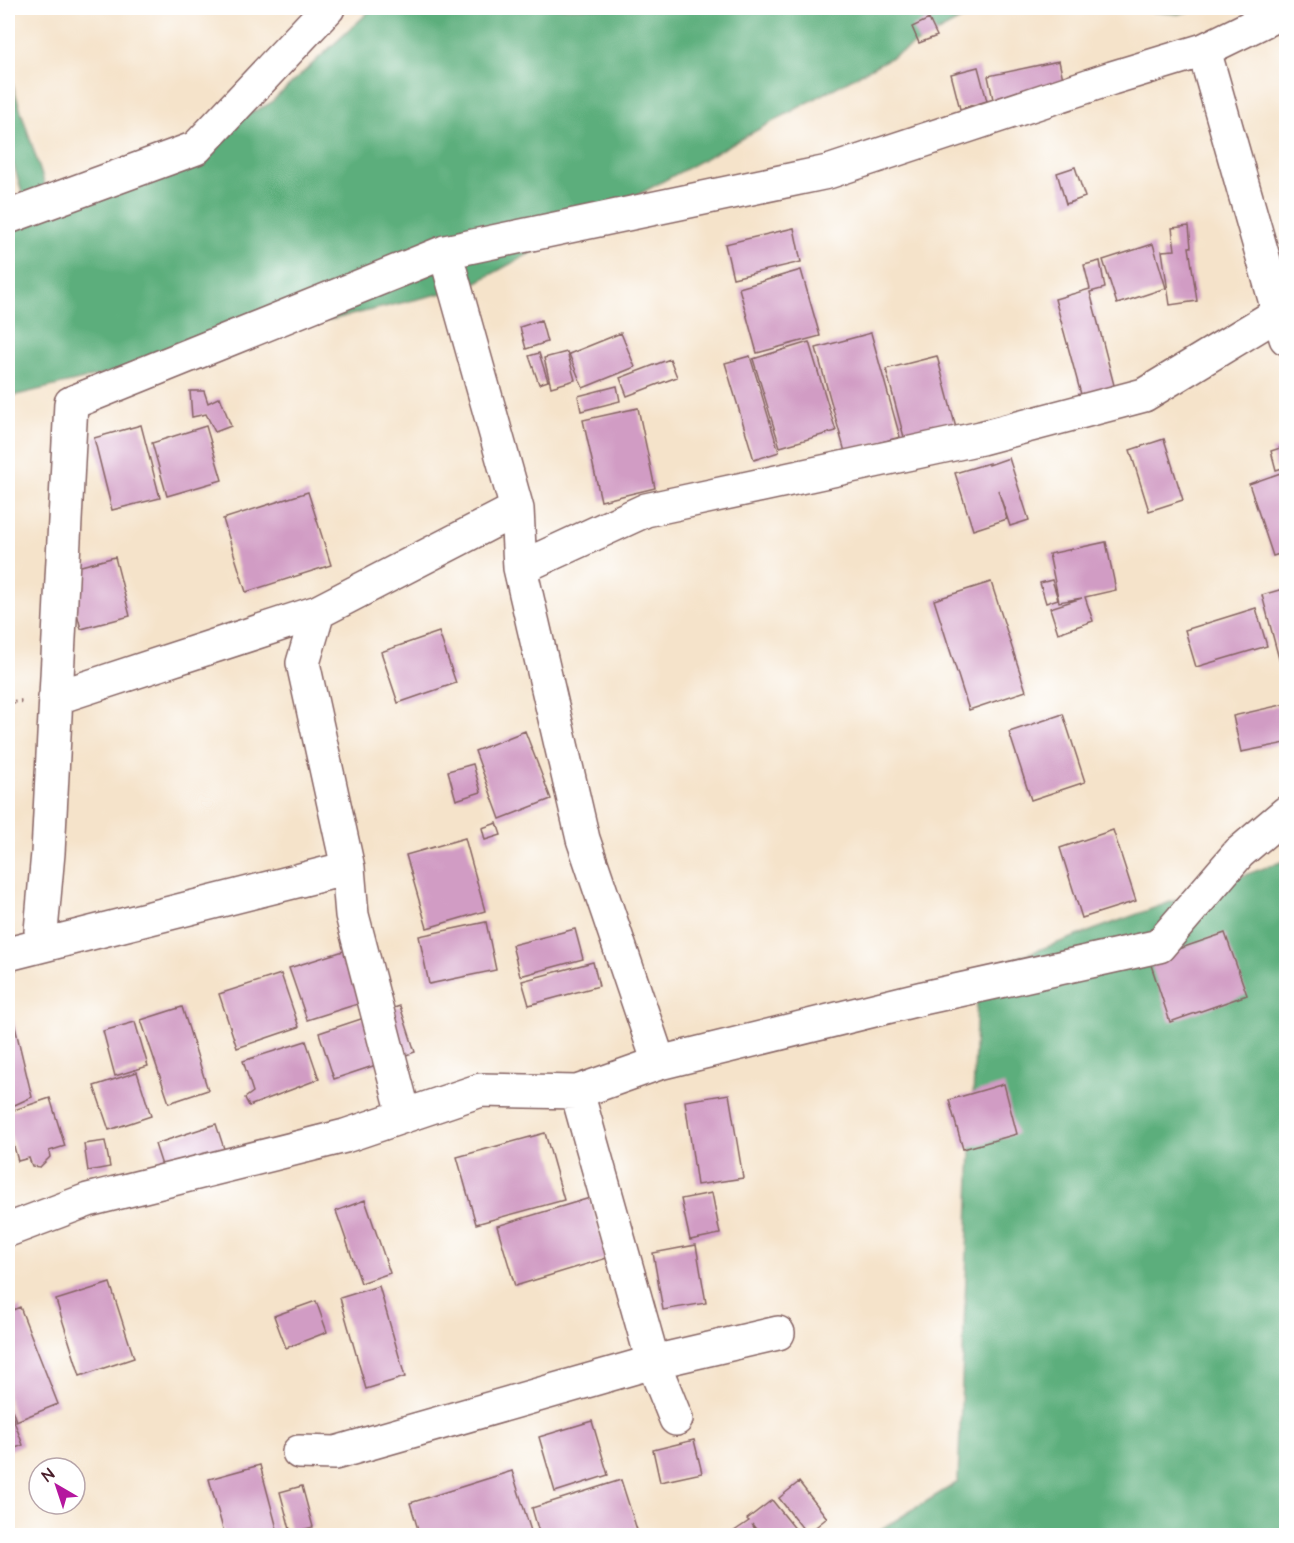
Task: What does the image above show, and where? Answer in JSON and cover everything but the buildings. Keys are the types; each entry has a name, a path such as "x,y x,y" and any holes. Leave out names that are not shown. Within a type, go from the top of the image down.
{"street":[{"path":"8,217 196,148 328,8"},
{"path":"41,931 48,853 71,403 445,252 828,172 1204,50 1287,10"},
{"path":"520,568 645,510 981,438 1144,395 1284,321 1204,50"},
{"path":"445,252 517,509 520,568 583,839 659,1063"},
{"path":"55,698 318,612 517,509"},
{"path":"318,612 303,663 348,868 352,915 404,1114"},
{"path":"8,1230 88,1200 345,1136 404,1114 481,1090 577,1092 659,1063 923,998 1159,946 1239,853 1287,813"},
{"path":"8,954 348,868"},
{"path":"577,1092 653,1362 675,1419"},
{"path":"299,1452 335,1453 653,1362 778,1333"}],"green space":[{"path":"373,8 982,8 468,287 8,397 8,220 27,208 8,147 8,71 52,207 269,104"},
{"path":"1110,8 1202,8 1178,14"},
{"path":"1286,860 1286,1535 870,1536 958,1482 978,972"}]}
